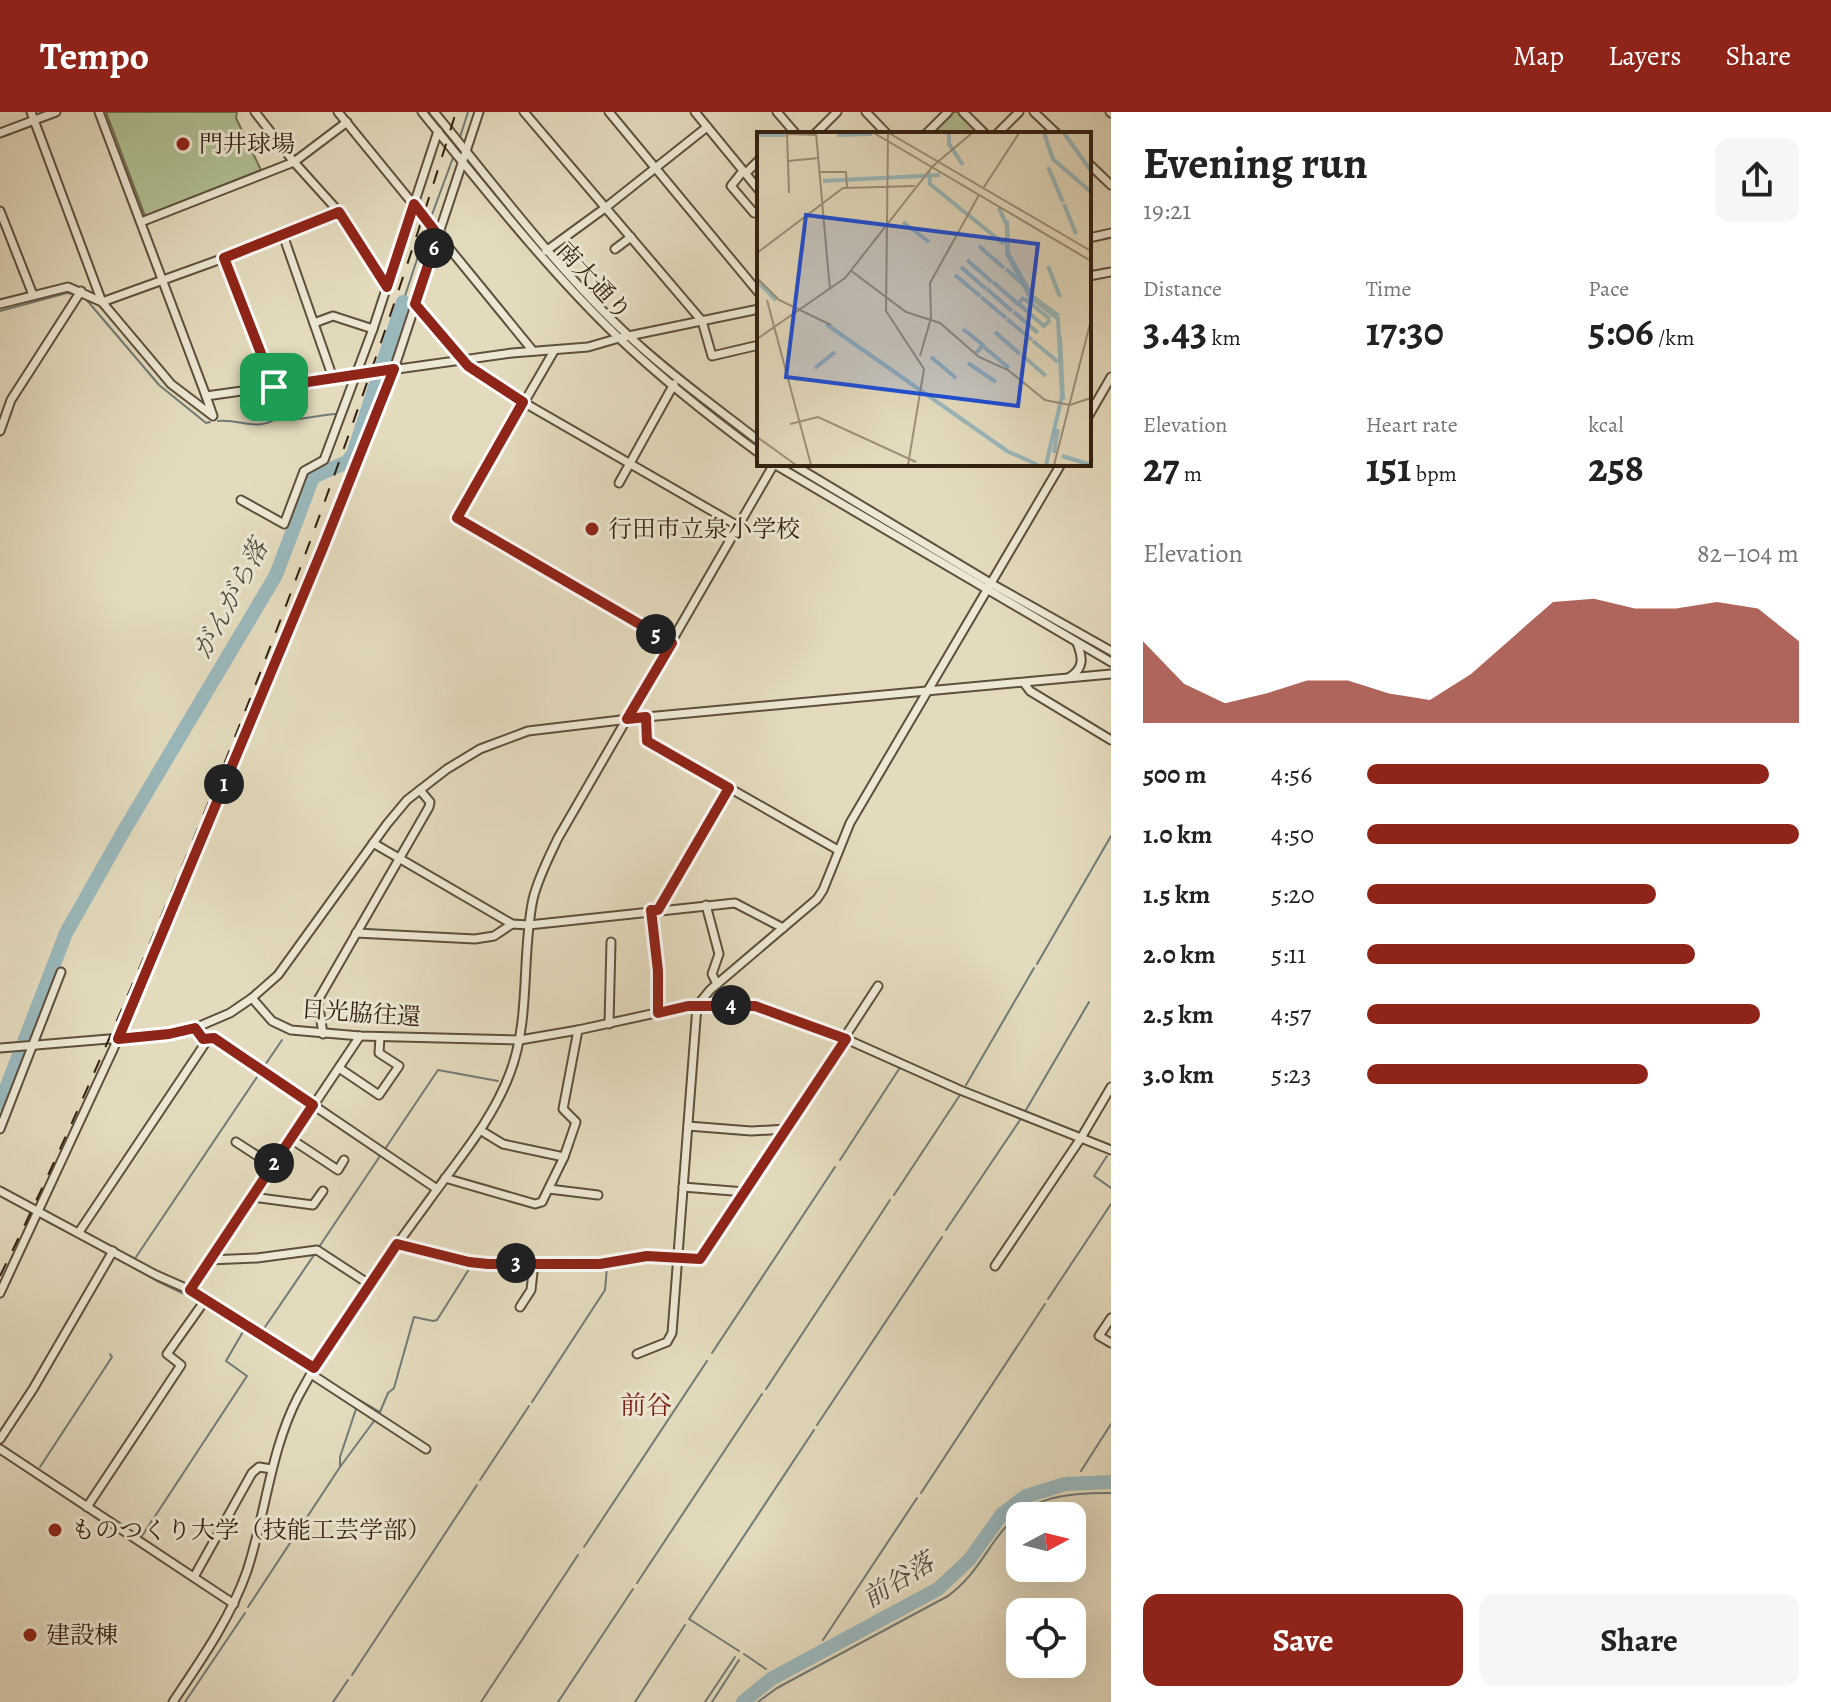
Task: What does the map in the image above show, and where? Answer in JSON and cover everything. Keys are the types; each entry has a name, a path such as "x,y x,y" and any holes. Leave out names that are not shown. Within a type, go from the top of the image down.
{"street":[{"path":"0,133 33,116 56,112"},
{"path":"33,116 102,302 171,384 213,416 99,112"},
{"path":"255,112 339,212 387,287"},
{"path":"338,112 533,351"},
{"name":"南大通り","path":"422,112 438,131 453,142 619,338 757,440"},
{"name":"南大通り","path":"434,112 443,116 453,142"},
{"path":"0,1293 118,1039 322,550 394,369 462,153 479,112"},
{"path":"524,112 702,321 712,356 757,345"},
{"path":"609,112 757,291"},
{"path":"695,112 757,187"},
{"path":"777,112 791,132"},
{"path":"817,132 837,112"},
{"path":"866,112 885,132"},
{"path":"928,132 948,112"},
{"path":"963,112 983,132"},
{"path":"999,132 1019,112"},
{"path":"1034,112 1055,132"},
{"path":"141,222 294,162 347,122"},
{"path":"545,252 707,127"},
{"path":"241,500 284,524 304,471 324,460 373,329 438,131"},
{"path":"757,162 731,186 754,213 757,211"},
{"path":"1091,166 1111,185"},
{"path":"0,211 33,295"},
{"path":"0,304 68,287 102,302 339,212"},
{"path":"1091,238 1111,233"},
{"path":"283,235 333,378"},
{"path":"615,249 631,237"},
{"name":"南大通り","path":"545,252 676,382 757,451"},
{"path":"224,258 274,387"},
{"path":"1091,276 1111,272"},
{"path":"0,431 11,400 81,291"},
{"path":"415,304 463,361 523,402 738,526"},
{"path":"206,396 533,351 588,347 757,309"},
{"path":"314,323 333,316 373,329"},
{"path":"554,351 457,518 672,643"},
{"path":"1091,412 1111,377"},
{"path":"619,483 676,382"},
{"path":"173,1702 221,1630 234,1604 248,1568 272,1469 290,1414 313,1371 369,1284 480,1130 505,1087 520,1040 534,898 558,838 773,466"},
{"path":"777,466 990,588 1111,651"},
{"path":"795,466 1111,662"},
{"path":"637,1354 667,1342 672,1333 697,1006 717,984 817,899 850,823 1060,466"},
{"path":"1068,678 1080,667 1082,659 1077,643"},
{"path":"0,1048 169,1034 195,1028 230,1013 278,975 295,955 397,810 463,759 506,738 528,731 627,719 1111,674"},
{"path":"1024,683 1030,691 1111,740"},
{"path":"646,717 647,741 838,850"},
{"path":"658,1013 654,910 729,788"},
{"path":"323,1034 318,1000 429,807 430,802 420,790"},
{"path":"373,843 512,924 529,925 735,903 783,928"},
{"path":"706,905 719,954 712,974 717,984"},
{"path":"356,933 475,939 494,936 512,924"},
{"path":"609,1024 611,942"},
{"path":"0,1129 61,972"},
{"path":"397,1244 469,1262 600,1264 647,1256 700,1259 878,986"},
{"name":"日光脇往還","path":"252,998 281,1027 323,1034 520,1040 697,1006 755,1006 846,1039 960,1090 1111,1150"},
{"path":"195,1028 203,1039 214,1038 437,1189"},
{"path":"445,1178 535,1204 542,1202 564,1157 576,1122 563,1109 578,1030"},
{"path":"190,1290 360,1036"},
{"path":"339,1068 379,1095 399,1066 379,1053 380,1037"},
{"path":"79,1232 208,1039"},
{"path":"995,1266 1081,1138 1111,1087"},
{"path":"688,1126 751,1131 787,1129"},
{"path":"480,1130 503,1144 564,1157"},
{"path":"291,1139 338,1170 344,1160"},
{"path":"236,1142 273,1166"},
{"path":"683,1187 745,1192"},
{"path":"549,1189 598,1195"},
{"path":"0,1191 206,1299 426,1449"},
{"path":"252,1197 313,1205 323,1191"},
{"path":"209,1260 257,1258 317,1250 369,1284"},
{"path":"0,1439 33,1389 113,1251"},
{"path":"520,1307 531,1290 534,1263"},
{"path":"87,1507 181,1365 167,1354 206,1299"},
{"path":"1111,1318 1099,1336 1111,1343"},
{"path":"0,1449 234,1604"},
{"path":"194,1577 252,1473 259,1467 272,1469"}],"green space":[{"name":"門井球場","path":"106,112 237,112 236,118 261,170 145,216"},
{"path":"952,112 960,112 979,132 931,132"}],"waterway":[{"name":"がんがら落","path":"460,137 468,112"},
{"name":"がんがら落","path":"430,220 454,155"},
{"name":"がんがら落","path":"403,302 428,226"},
{"path":"0,311 73,294"},
{"path":"85,298 159,385 206,423 210,422"},
{"name":"がんがら落","path":"0,1104 66,933 276,575 313,477 347,462 353,454 403,302"},
{"path":"218,421 255,425 278,418 336,414"},
{"path":"1037,964 1111,836"},
{"path":"966,1085 1034,968"},
{"path":"1026,1110 1089,1002"},
{"path":"263,1068 282,1040"},
{"path":"840,1160 899,1069"},
{"path":"385,1149 438,1070 498,1081"},
{"path":"136,1257 259,1074"},
{"path":"894,1195 960,1095"},
{"path":"946,1230 1020,1120"},
{"path":"319,1247 380,1156"},
{"path":"1107,1156 1094,1176 1111,1188"},
{"path":"712,1353 835,1167"},
{"path":"766,1389 890,1200"},
{"path":"1048,1299 1111,1204"},
{"path":"46,1221 78,1237"},
{"path":"817,1425 942,1237"},
{"path":"87,1242 107,1253"},
{"path":"263,1330 314,1255"},
{"path":"115,1257 199,1301"},
{"path":"334,1385 380,1412 388,1393 394,1388 414,1317 437,1320 471,1266"},
{"path":"532,1402 605,1290 607,1267"},
{"path":"921,1493 1045,1304"},
{"path":"207,1306 304,1369"},
{"path":"142,1536 247,1376 226,1361 244,1330"},
{"path":"40,1467 112,1357 110,1354"},
{"path":"584,1547 707,1361"},
{"path":"637,1583 762,1394"},
{"path":"480,1480 529,1406"},
{"path":"340,1467 340,1457 356,1409"},
{"path":"248,1607 374,1421"},
{"path":"1081,1471 1111,1424"},
{"path":"739,1651 689,1619 814,1430"},
{"name":"前谷落","path":"743,1702 771,1679 938,1589 969,1560 1002,1514 1026,1496 1065,1484 1111,1482"},
{"path":"352,1675 477,1485"},
{"path":"758,1702 777,1688 948,1596 969,1576 1008,1525 1033,1506 1061,1496 1111,1493"},
{"path":"823,1640 917,1498"},
{"path":"481,1702 578,1555"},
{"path":"558,1702 633,1589"},
{"path":"185,1702 245,1613"},
{"path":"635,1702 685,1625"},
{"path":"744,1654 766,1669"},
{"path":"705,1702 735,1657"},
{"path":"712,1702 739,1660"},
{"path":"333,1702 348,1680"}],"railway":[{"path":"0,1276 111,1033 251,695 359,405 456,112"}],"place":[{"name":"門井球場","path":"183,144"},
{"name":"行田市立泉小学校","path":"592,529"},
{"name":"ものつくり大学（技能工芸学部）","path":"55,1530"},
{"name":"建設棟","path":"30,1635"}],"district":[{"name":"前谷","path":"646,1405"}],"route":[{"path":"414,204 438,235 415,304 468,366 523,402 457,518 672,643 627,719 646,717 647,741 729,788 658,910 651,910 658,971 658,1013 688,1006 755,1006 846,1039 700,1259 647,1256 600,1264 488,1264 397,1244 314,1368 190,1290 313,1105 214,1038 203,1039 195,1028 118,1039 394,369 274,387 224,258 339,212 387,287 414,204"}]}
